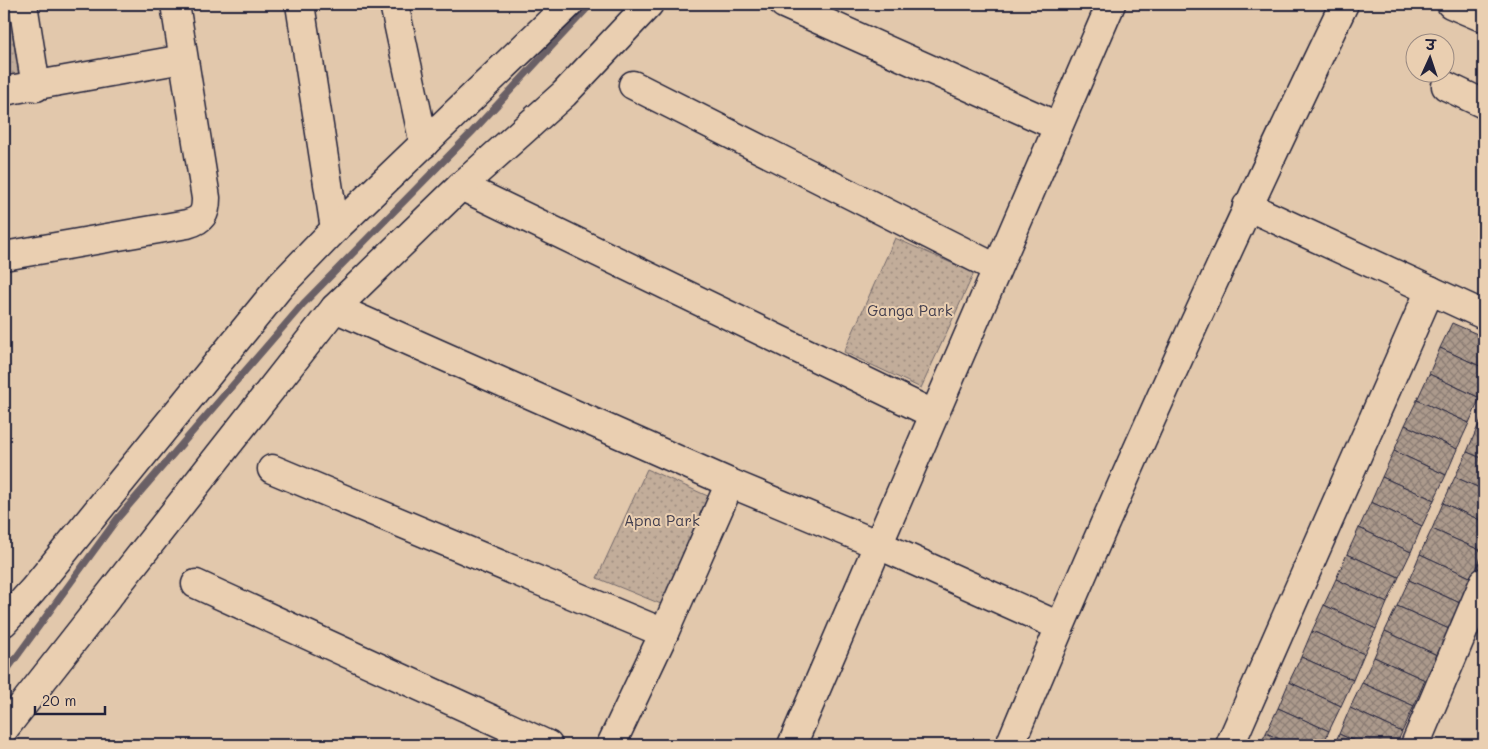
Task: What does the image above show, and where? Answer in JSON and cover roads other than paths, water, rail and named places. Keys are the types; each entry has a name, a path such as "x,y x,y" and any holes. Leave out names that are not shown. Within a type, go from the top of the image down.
{"street":[{"path":"22,4 36,86"},
{"path":"4,256 187,224 201,219 205,213 206,198 175,4"},
{"path":"300,4 335,229"},
{"path":"4,622 33,590 281,285 335,229 569,4"},
{"path":"4,729 335,308 461,186 564,94 649,4"},
{"path":"784,4 1057,126"},
{"path":"1010,745 1059,626 1247,206 1344,4"},
{"path":"1451,4 1484,18"},
{"path":"400,5 424,144"},
{"path":"792,745 879,546 1057,126 1105,5"},
{"path":"4,91 183,58"},
{"path":"633,85 996,268"},
{"path":"1446,86 1484,104"},
{"path":"461,186 934,414"},
{"path":"1247,206 1484,315"},
{"path":"1230,745 1430,290"},
{"path":"335,308 1059,626"},
{"path":"272,469 664,633"},
{"path":"611,745 664,633 730,483"},
{"path":"1415,745 1484,582"},
{"path":"196,584 548,745"}],"waterway":[{"path":"4,674 117,519 303,304 472,132 591,4"}],"park label":[{"name":"Ganga Park","path":"910,310"},
{"name":"Apna Park","path":"662,520"}]}
